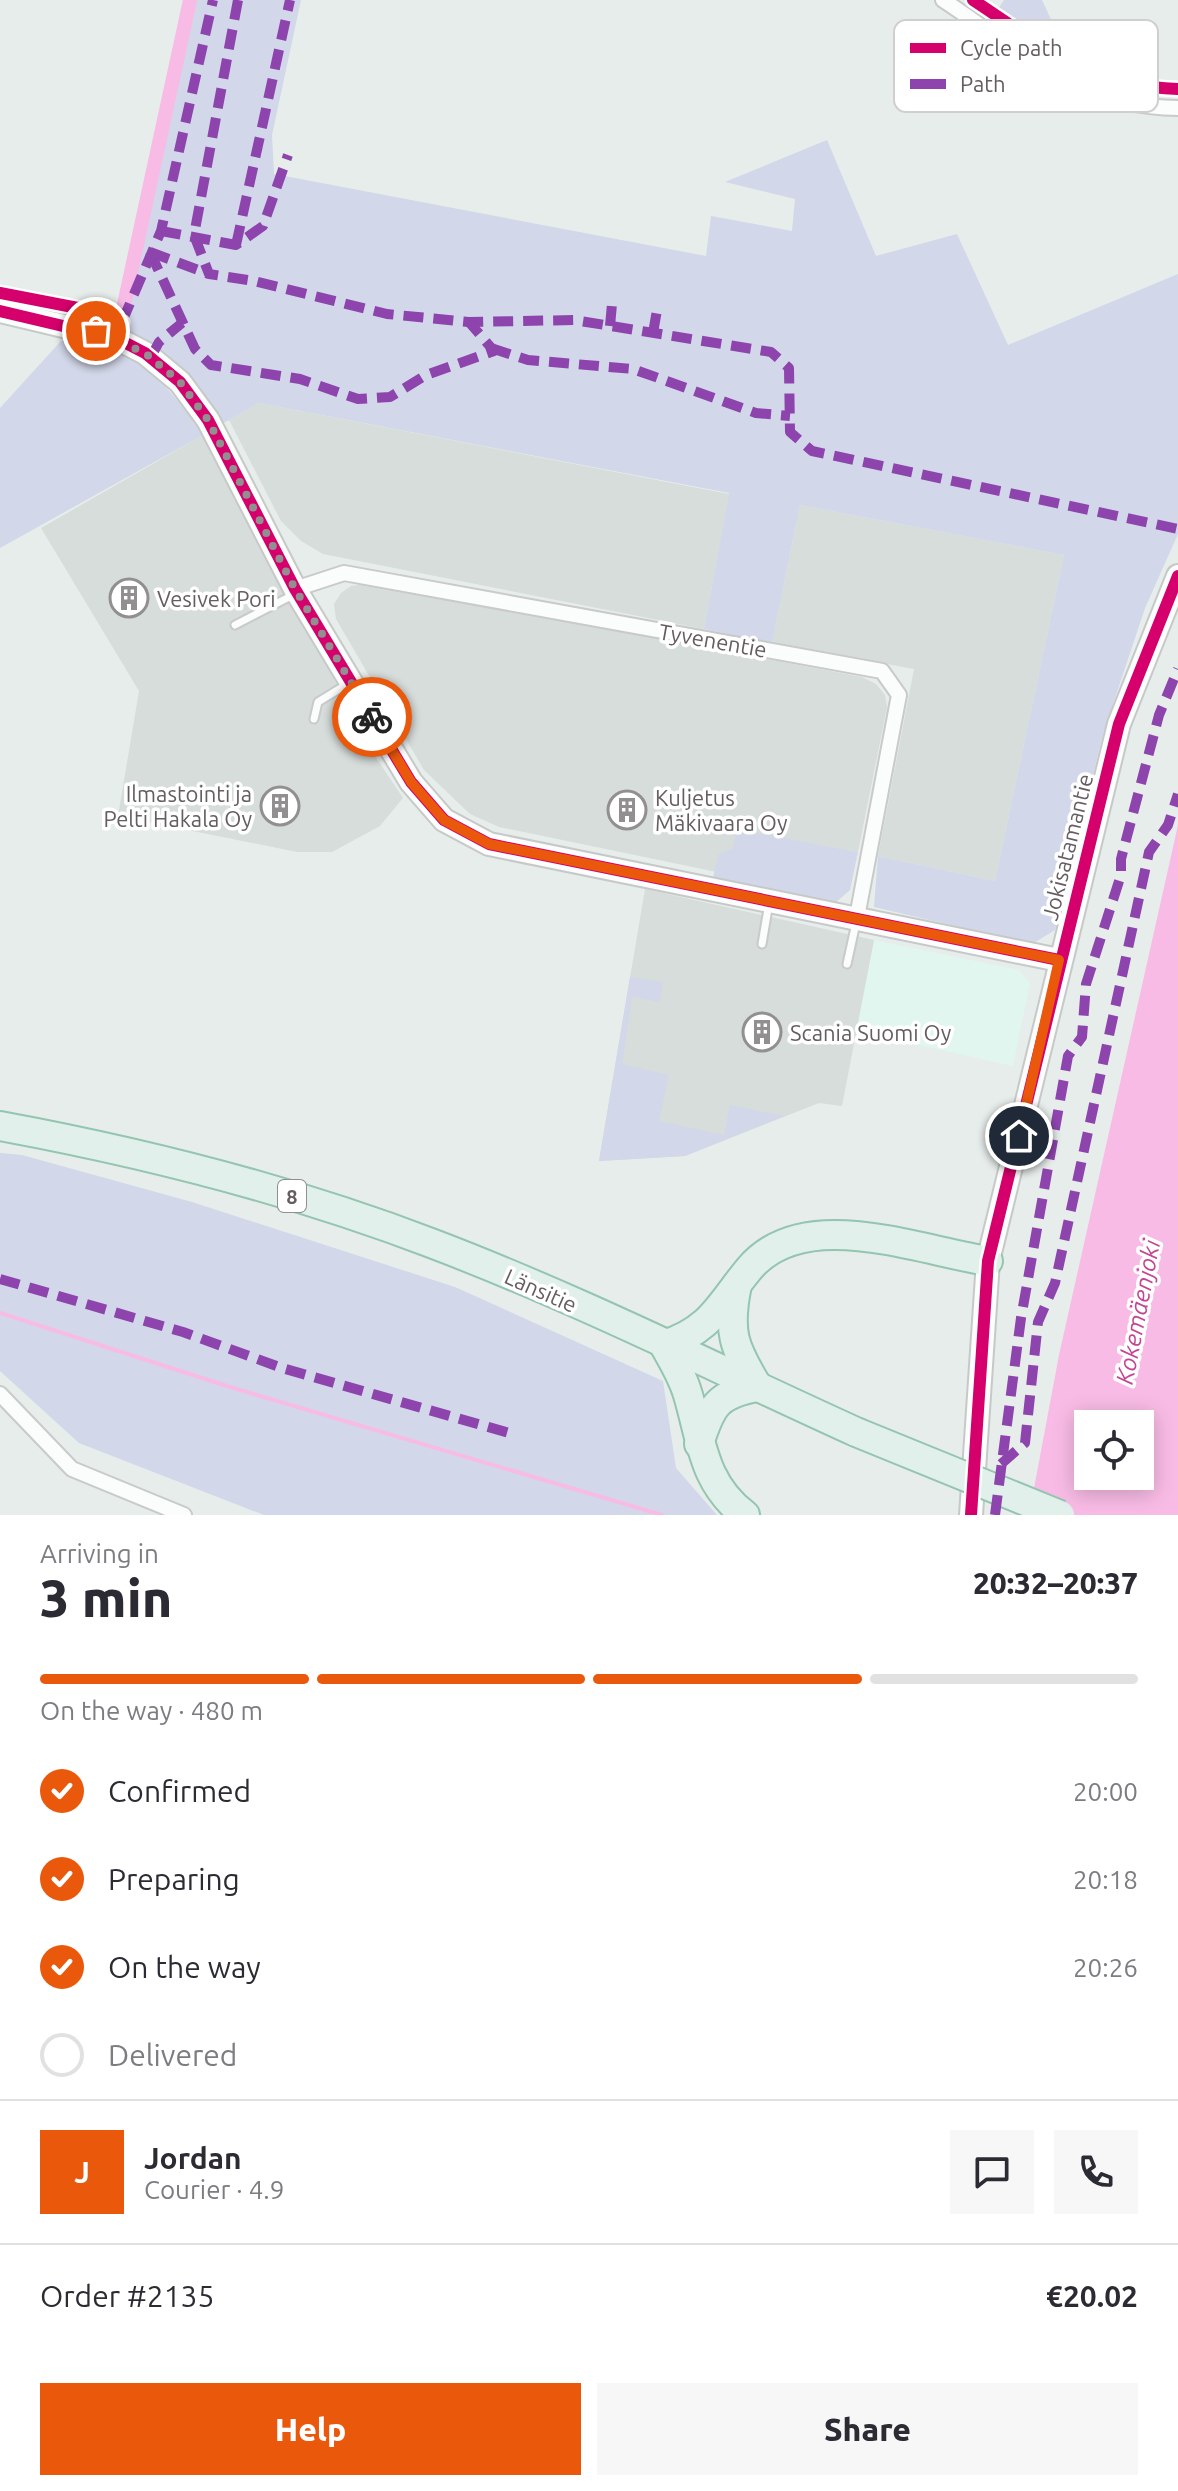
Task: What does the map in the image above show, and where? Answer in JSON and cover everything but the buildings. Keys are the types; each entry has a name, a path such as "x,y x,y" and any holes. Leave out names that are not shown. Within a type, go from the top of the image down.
{"highway":[{"name":"Länsitie","path":"0,1126 74,1140 304,1199 431,1243 856,1432 1060,1515"},
{"path":"745,1515 715,1485 699,1444 687,1393 664,1345 697,1333 771,1248 808,1235 858,1237 988,1261"},
{"path":"699,1444 709,1416 720,1400 733,1392 758,1387 733,1342 732,1309 737,1285"}],"street":[{"path":"943,0 973,20"},
{"path":"1158,107 1178,108"},
{"path":"0,311 118,339 145,353 180,382 208,420 296,591 411,782 444,820 489,844 1059,960"},
{"name":"Tyvenentie","path":"296,591 344,573 882,671 899,695 857,917"},
{"name":"Jokisatamantie","path":"971,1515 988,1261 1119,724 1178,576"},
{"path":"0,1394 72,1469 184,1515"}],"lane":[{"path":"235,625 296,591"},
{"path":"314,719 318,702 351,682"},
{"path":"762,944 770,900"},
{"path":"847,964 857,917"}],"shaded area":[{"path":"187,0 301,0 272,135 274,174 706,256 711,216 792,231 795,199 725,182 827,140 876,256 957,234 1008,345 1178,274 1178,534 1145,608 1103,734 1055,930 1032,944 874,907 878,856 995,881 1064,555 800,505 772,643 704,629 729,493 259,403 222,424 189,376 118,322"},
{"path":"1004,0 1042,0 1051,20 1014,20 998,9"},
{"path":"61,341 100,342 132,357 159,380 203,435 0,548 0,408"},
{"path":"259,403 729,494 704,629 323,554 301,541 281,521 229,420"},
{"path":"203,435 377,759 403,798 380,826 332,852 297,852 118,816 139,691 41,528"},
{"path":"800,505 1064,555 995,881 878,856 914,669 772,643"},
{"path":"365,584 862,677 876,684 885,695 887,707 858,852 745,831 736,876 499,827 470,814 424,770 336,619 334,604 341,593 351,586"},
{"path":"737,829 858,852 850,890 834,904 713,878 718,855 733,848"},
{"path":"645,889 874,940 842,1106 819,1103 685,1156 599,1161"},
{"path":"874,940 1019,970 1030,983 1013,1066 856,1031"},
{"path":"630,977 663,982 660,1002 632,997 622,1064 669,1075 659,1121 724,1135 730,1105 784,1116 685,1156 599,1161"},
{"path":"0,1153 22,1155 192,1202 455,1287 663,1381 676,1468 717,1515 264,1515 79,1443 0,1371"}],"water":[{"name":"Kokemäenjoki","path":"1178,825 1178,1515 1029,1515 1059,1355"}],"waterway":[{"path":"123,309 190,0"},
{"path":"0,1313 230,1387 662,1515"}],"marked path":[{"path":"122,322 161,231 213,0"},
{"path":"238,0 194,235 209,274 254,281 387,314 469,322 574,320 771,352 789,368 790,432 812,451 1178,529"},
{"path":"236,245 290,0"},
{"path":"161,231 236,245 263,226 288,155"},
{"path":"150,252 195,349 211,365 300,379 358,399 390,397 426,375 494,351 469,322"},
{"path":"150,252 209,274"},
{"path":"610,326 612,304"},
{"path":"653,333 657,310"},
{"path":"151,357 159,342 182,323"},
{"path":"491,348 528,360 633,369 756,413 790,416"},
{"path":"995,1515 1021,1318 1068,1056 1082,1037 1086,984 1121,875 1121,859 1159,715 1178,669"},
{"path":"1001,1464 1025,1443 1038,1322 1055,1283 1149,852 1168,825 1178,794"},
{"path":"0,1279 183,1332 282,1368 513,1434"}],"cycle path":[{"path":"973,0 1003,20"},
{"path":"1158,87 1178,89"},
{"path":"0,293 83,309 122,322 118,339"},
{"path":"0,311 118,339 145,353 180,382 208,420 295,589 411,782 444,820 489,844 1059,960"},
{"path":"971,1515 988,1261 1119,724 1178,576"}],"way so far":[{"path":"96,331 145,353 180,382 208,420 295,589 372,717"}],"place":[{"name":"Vesivek Pori","path":"129,598"},
{"name":"Ilmastointi ja Pelti Hakala Oy","path":"280,806"},
{"name":"Kuljetus Mäkivaara Oy","path":"627,810"},
{"name":"Scania Suomi Oy","path":"762,1032"}],"route":[{"path":"372,717 411,782 444,820 489,844 1059,960 1019,1136"}]}
